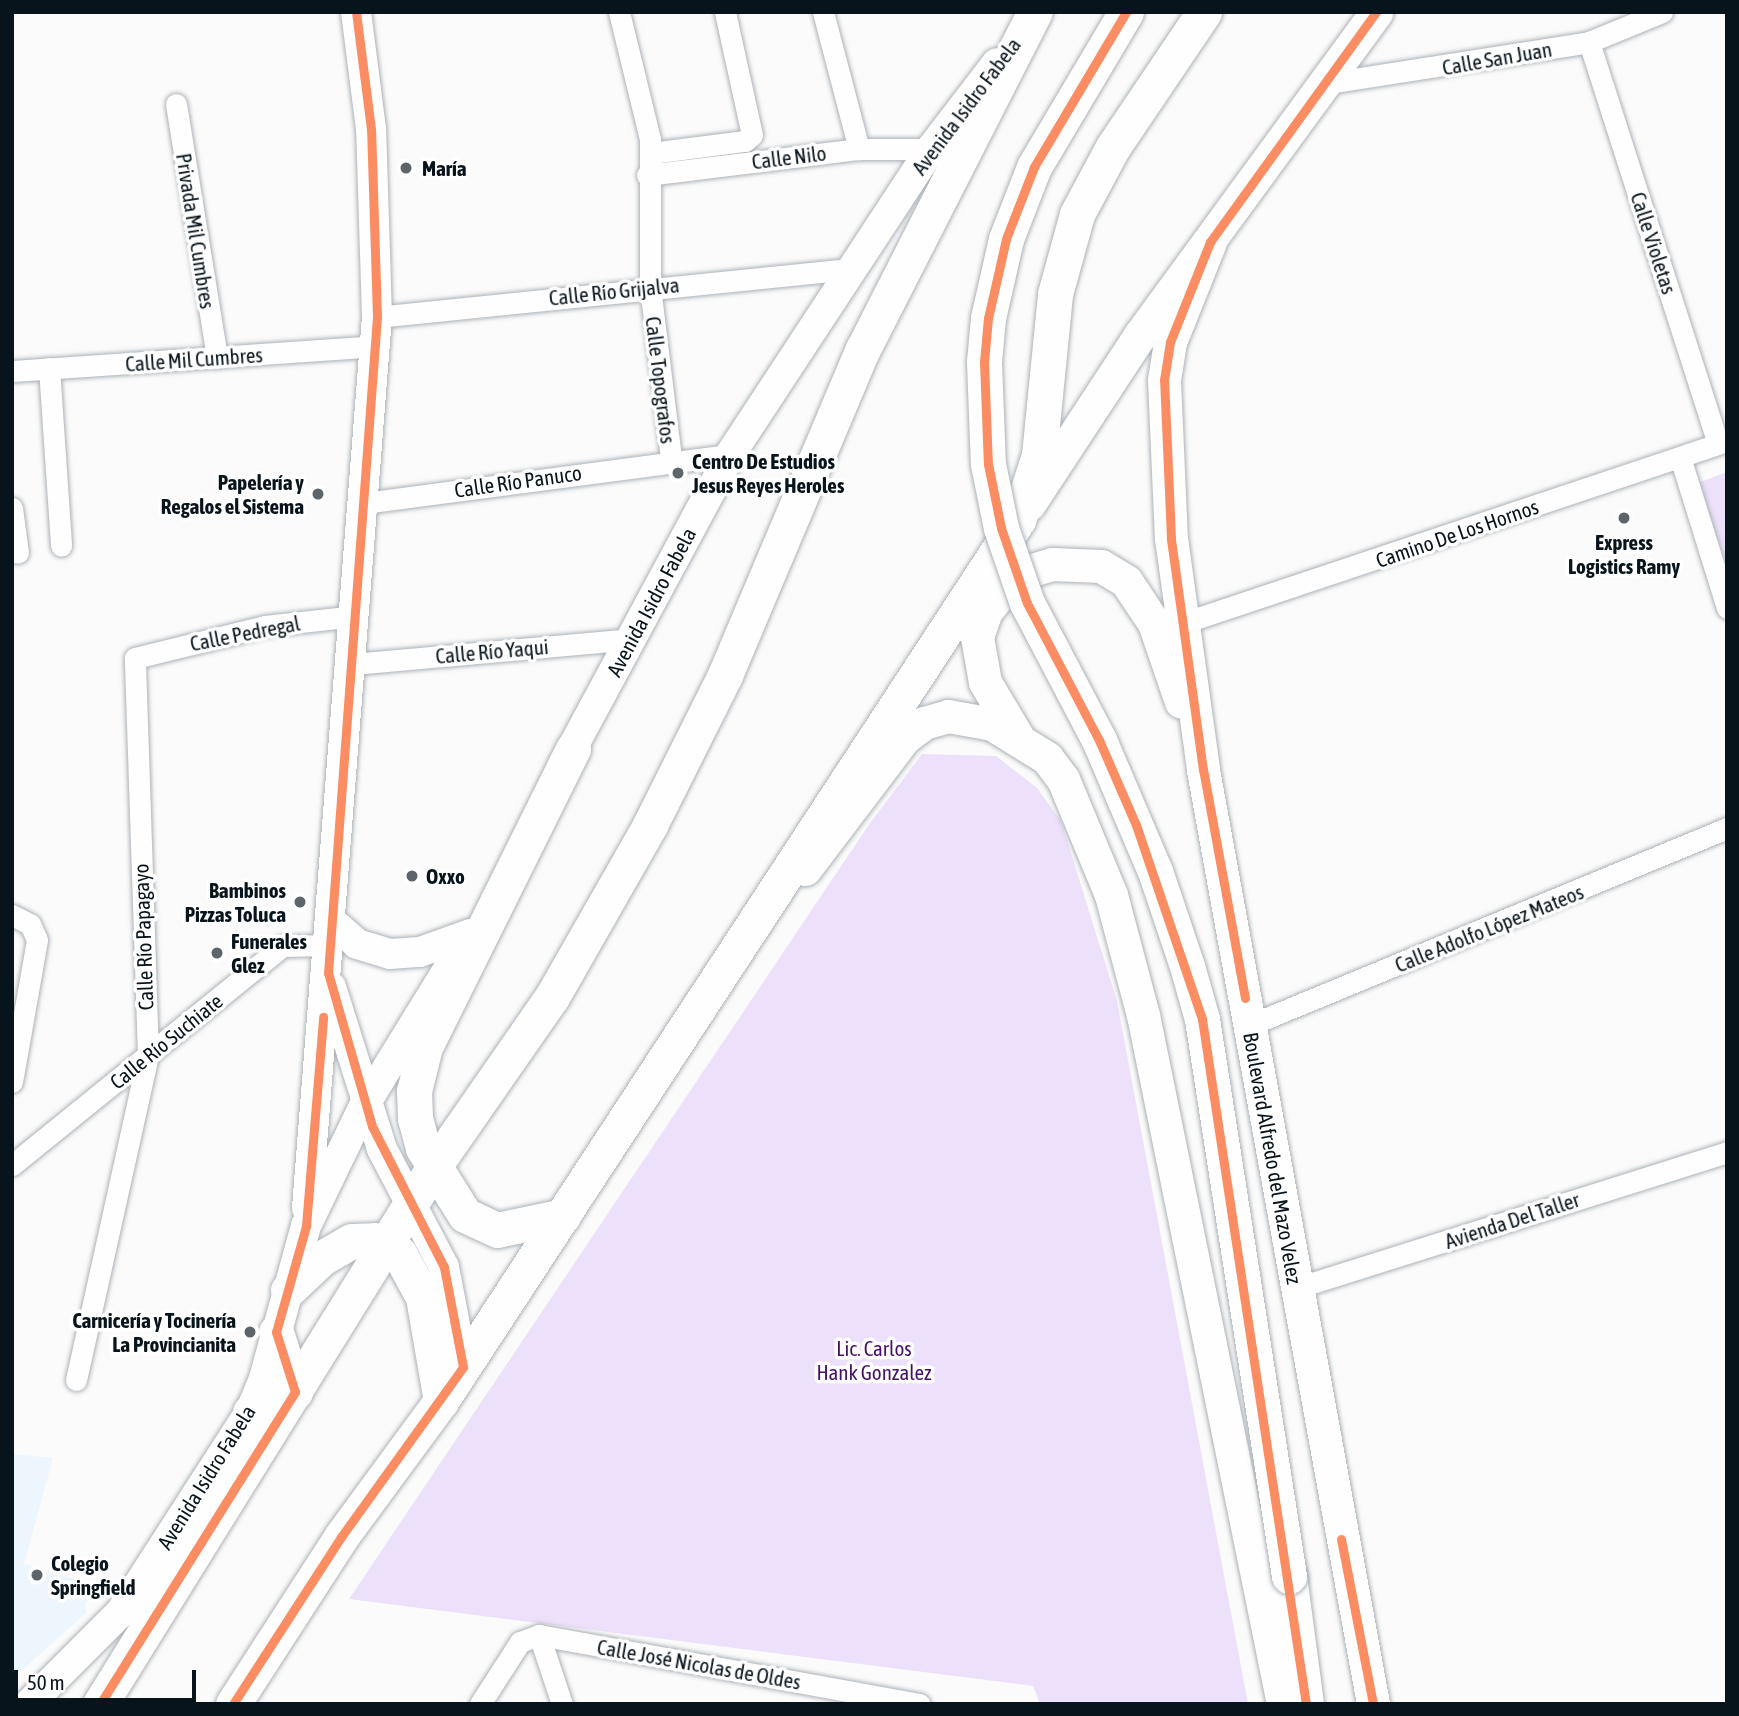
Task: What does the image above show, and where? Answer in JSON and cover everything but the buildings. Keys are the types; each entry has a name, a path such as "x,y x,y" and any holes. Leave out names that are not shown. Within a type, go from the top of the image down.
{"highway":[{"path":"1126,12 1034,167 1006,239 990,306 984,362 988,464 1001,528 1027,603 1104,752 1155,871 1202,1019 1289,1576 1306,1704"},
{"path":"233,1704 341,1537 463,1367 1018,520 1039,455 1055,294 1077,214 1113,147 1204,12"},
{"name":"Avenida Isidro Fabela","path":"100,1704 433,1168 552,997 692,745 863,349 1032,17"},
{"path":"563,1216 511,1229 485,1227 456,1206 433,1168 415,1119 414,1091 425,1047 573,749"},
{"path":"288,1290 342,1246 361,1239 386,1245 409,1266 423,1297 440,1401"},
{"path":"250,1412 295,1392 276,1332"}],"main road":[{"path":"306,1226 356,616 376,332 371,129 356,12"},
{"path":"1018,520 1140,335 1328,83 1376,12"},
{"name":"Avenida Isidro Fabela","path":"29,1704 121,1612 250,1412 306,1226 365,1104 470,934 573,749 730,455 932,149 1032,17"},
{"name":"Boulevard Alfredo del Mazo Velez","path":"1210,242 1170,342 1164,380 1165,476 1186,622 1203,770 1373,1704"},
{"path":"1018,736 990,695 979,665 981,621 1006,587 1028,570 1052,564 1088,564 1126,581 1154,622 1203,770"},
{"path":"738,948 914,729 936,719 964,716 1018,736 1047,758 1063,779 1096,852 1127,951 1185,1206 1283,1704"},
{"path":"329,946 358,944 390,954 420,952 470,934"},
{"path":"329,946 365,1104 392,1171 412,1204 450,1284 463,1367"}],"street":[{"path":"619,12 651,153 745,141 752,135 725,12"},
{"path":"822,12 859,149"},
{"name":"Calle San Juan","path":"1328,83 1589,42 1662,12"},
{"name":"Calle Violetas","path":"1589,42 1723,443"},
{"name":"Privada Mil Cumbres","path":"176,104 217,358"},
{"name":"Calle Nilo","path":"647,175 859,149 932,149"},
{"name":"Calle Topografos","path":"651,153 647,175 650,287 671,459"},
{"name":"Calle Río Grijalva","path":"376,332 650,287 852,269"},
{"name":"Calle Mil Cumbres","path":"12,371 217,358 376,332"},
{"path":"49,368 61,546"},
{"name":"Camino De Los Hornos","path":"1186,622 1723,443"},
{"name":"Calle Río Panuco","path":"364,503 671,459 730,455"},
{"path":"1680,457 1727,608"},
{"path":"12,508 18,553"},
{"name":"Calle Pedregal","path":"135,658 265,626 356,616"},
{"name":"Calle Río Yaqui","path":"352,664 631,639"},
{"name":"Calle Río Papagayo","path":"76,1380 148,1055 135,658"},
{"name":"Calle Adolfo López Mateos","path":"1250,1025 1727,828"},
{"path":"12,915 30,924 37,940 12,1082"},
{"name":"Calle Río Suchiate","path":"12,1165 282,946 329,946"},
{"name":"Avienda Del Taller","path":"1296,1288 1727,1152"},
{"path":"480,1704 530,1639 562,1704"},
{"name":"Calle José Nicolas de Oldes","path":"530,1639 920,1704"}],"shaded area":[{"name":"Colegio Springfield","path":"12,1454 53,1458 24,1564 98,1586 85,1604 86,1613 12,1679"}],"green space":[{"path":"1727,472 1727,565 1698,483"},
{"name":"Lic. Carlos Hank Gonzalez","path":"922,754 996,756 1037,788 1061,821 1117,1001 1248,1704 1040,1704 1033,1686 349,1599 868,826"}],"transit line":[{"path":"233,1704 341,1537 463,1367 444,1267 372,1126 328,973 377,317 371,129 356,12"},
{"path":"1126,12 1034,167 1006,239 988,318 984,362 988,464 1001,528 1027,603 1099,740 1136,825 1202,1019 1306,1704"},
{"path":"1245,998 1203,770 1171,538 1164,380 1170,342 1210,242 1376,12"},
{"path":"100,1704 295,1392 276,1332 306,1226 323,1017"},
{"path":"1341,1539 1373,1704"}],"place":[{"name":"María","path":"406,168"},
{"name":"Centro De Estudios Jesus Reyes Heroles","path":"678,473"},
{"name":"Papelería y Regalos el Sistema","path":"318,494"},
{"name":"Express Logistics Ramy","path":"1624,518"},
{"name":"Oxxo","path":"412,876"},
{"name":"Bambinos Pizzas Toluca","path":"300,902"},
{"name":"Funerales Glez","path":"217,953"},
{"name":"Carnicería y Tocinería La Provincianita","path":"250,1332"},
{"name":"Colegio Springfield","path":"37,1575"}]}
